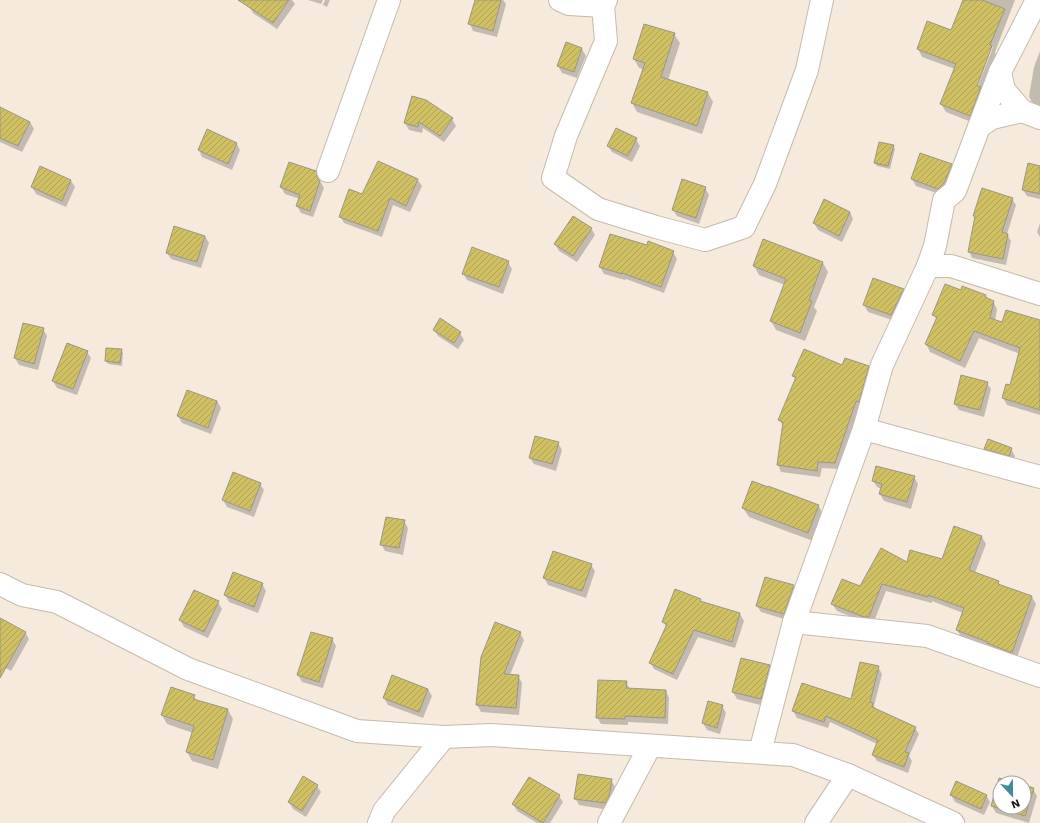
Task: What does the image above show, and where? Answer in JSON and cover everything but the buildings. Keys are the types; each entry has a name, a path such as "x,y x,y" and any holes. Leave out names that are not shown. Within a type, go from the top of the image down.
{"street":[{"path":"328,171 389,0"},
{"path":"560,0 569,4 604,3 606,41 566,136 553,178 598,208 656,227 704,240 744,227 748,220 765,184 807,70 822,0"},
{"path":"760,752 794,622 864,429 882,365 928,266 935,246 944,200 955,191 1000,72 1037,0"},
{"path":"1000,72 1004,90 1031,115"},
{"path":"979,127 992,118 1031,115"},
{"path":"928,266 951,266 1040,294"},
{"path":"864,429 1040,477"},
{"path":"0,584 22,595 57,602 188,669 357,731 444,737 491,735 793,755 848,775 953,823"},
{"path":"794,622 927,636 1040,676"},
{"path":"379,823 384,811 444,737"},
{"path":"609,823 650,746"},
{"path":"816,823 848,775"}]}
